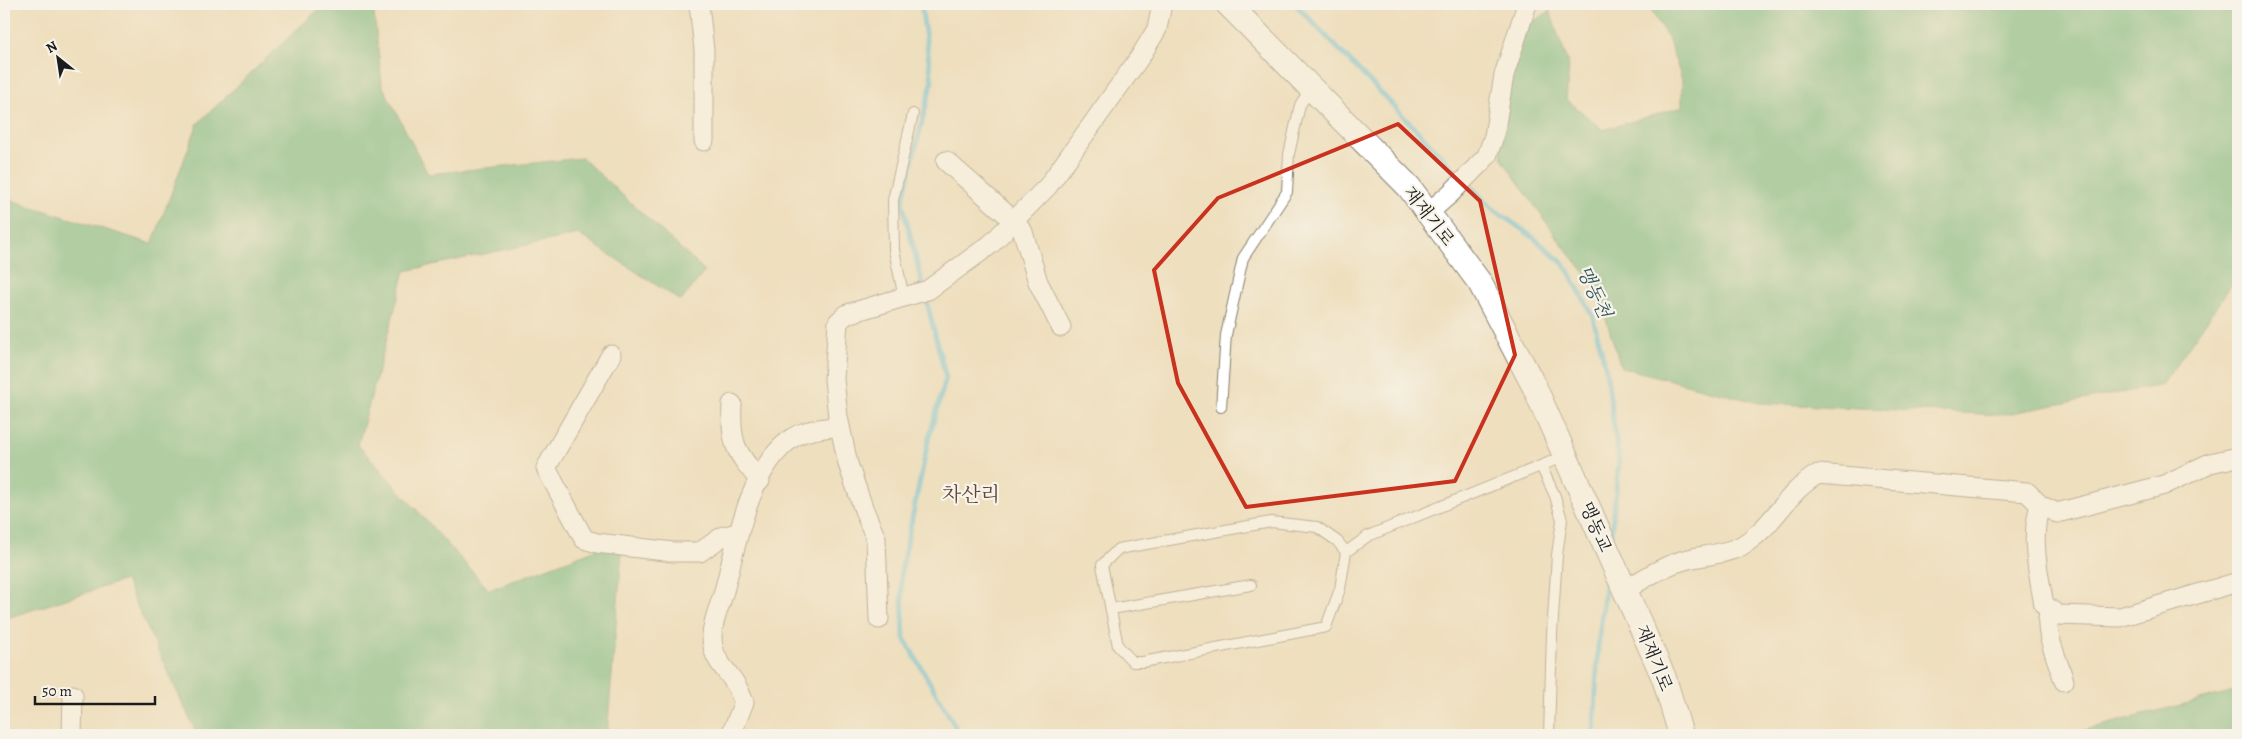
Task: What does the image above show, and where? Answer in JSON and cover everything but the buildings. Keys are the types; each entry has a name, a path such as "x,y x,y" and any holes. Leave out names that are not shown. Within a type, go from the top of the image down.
{"street":[{"path":"699,4 704,50 704,140"},
{"path":"879,619 876,539 848,464 840,426 834,379 838,322 847,314 916,294 991,244 1048,186 1140,57 1158,29 1162,4"},
{"name":"재재기로","path":"1228,4 1409,187 1480,283 1535,388 1568,463"},
{"path":"1428,213 1452,192 1487,156 1494,136 1504,75 1526,4"},
{"path":"946,160 1013,220 1023,232 1038,282 1061,327"},
{"path":"610,355 546,468 584,539 607,544 673,552 700,552 723,536 739,533"},
{"path":"732,404 731,430 738,454 760,481"},
{"path":"732,735 744,702 736,684 719,662 713,648 711,634 751,497 768,464 786,442 801,432 840,426"},
{"path":"1623,587 1678,562 1718,554 1740,546 1767,527 1783,503 1802,484 1818,474 2027,492 2040,505 2057,514 2164,485 2210,463 2238,457"},
{"name":"맹동교","path":"1568,463 1623,587"},
{"path":"2040,505 2034,525 2036,564 2044,605 2058,615 2120,617 2238,582"},
{"name":"재재기로","path":"1623,587 1664,678 1681,735"},
{"path":"2050,610 2046,619 2048,630 2064,680"},
{"path":"72,735 73,695"}],"lane":[{"path":"1221,407 1226,335 1243,258 1287,192 1290,154 1300,105 1311,88"},
{"path":"913,114 893,200 894,250 916,294"},
{"path":"1346,552 1337,541 1317,527 1271,522 1118,549 1102,565 1118,646 1133,662 1143,662 1326,627 1340,589 1346,552 1368,536 1541,466 1568,463"},
{"path":"1541,466 1555,496 1562,520 1555,584 1549,735"},
{"path":"1111,609 1251,585"}],"highlighted area":[{"path":"1398,124 1480,201 1515,355 1455,481 1246,507 1178,383 1154,270 1218,198"}],"green space":[{"path":"324,4 373,4 382,85 428,174 582,158 705,271 681,301 578,234 405,271 358,445 489,590 623,539 607,735 210,735 196,732 125,580 4,619 4,198 152,244 198,123"},
{"path":"1647,4 2238,4 2238,281 2234,281 2162,385 2001,415 1759,403 1621,367 1596,287 1558,239 1502,159 1498,111 1528,25 1550,11 1569,67 1566,99 1603,130 1682,107 1682,80 1668,38"},
{"path":"2238,690 2238,735 2066,735"}],"waterway":[{"path":"921,4 932,82 902,202 923,287"},
{"name":"맹동천","path":"1295,4 1461,176"},
{"name":"맹동천","path":"1467,183 1492,208 1534,238 1565,265 1592,314 1606,369 1619,462 1611,536"},
{"path":"925,295 946,378 929,437 901,572 904,638 955,726 957,735"},
{"name":"맹동천","path":"1594,735 1598,646 1607,571"}],"district":[{"name":"차산리","path":"971,494"}]}
